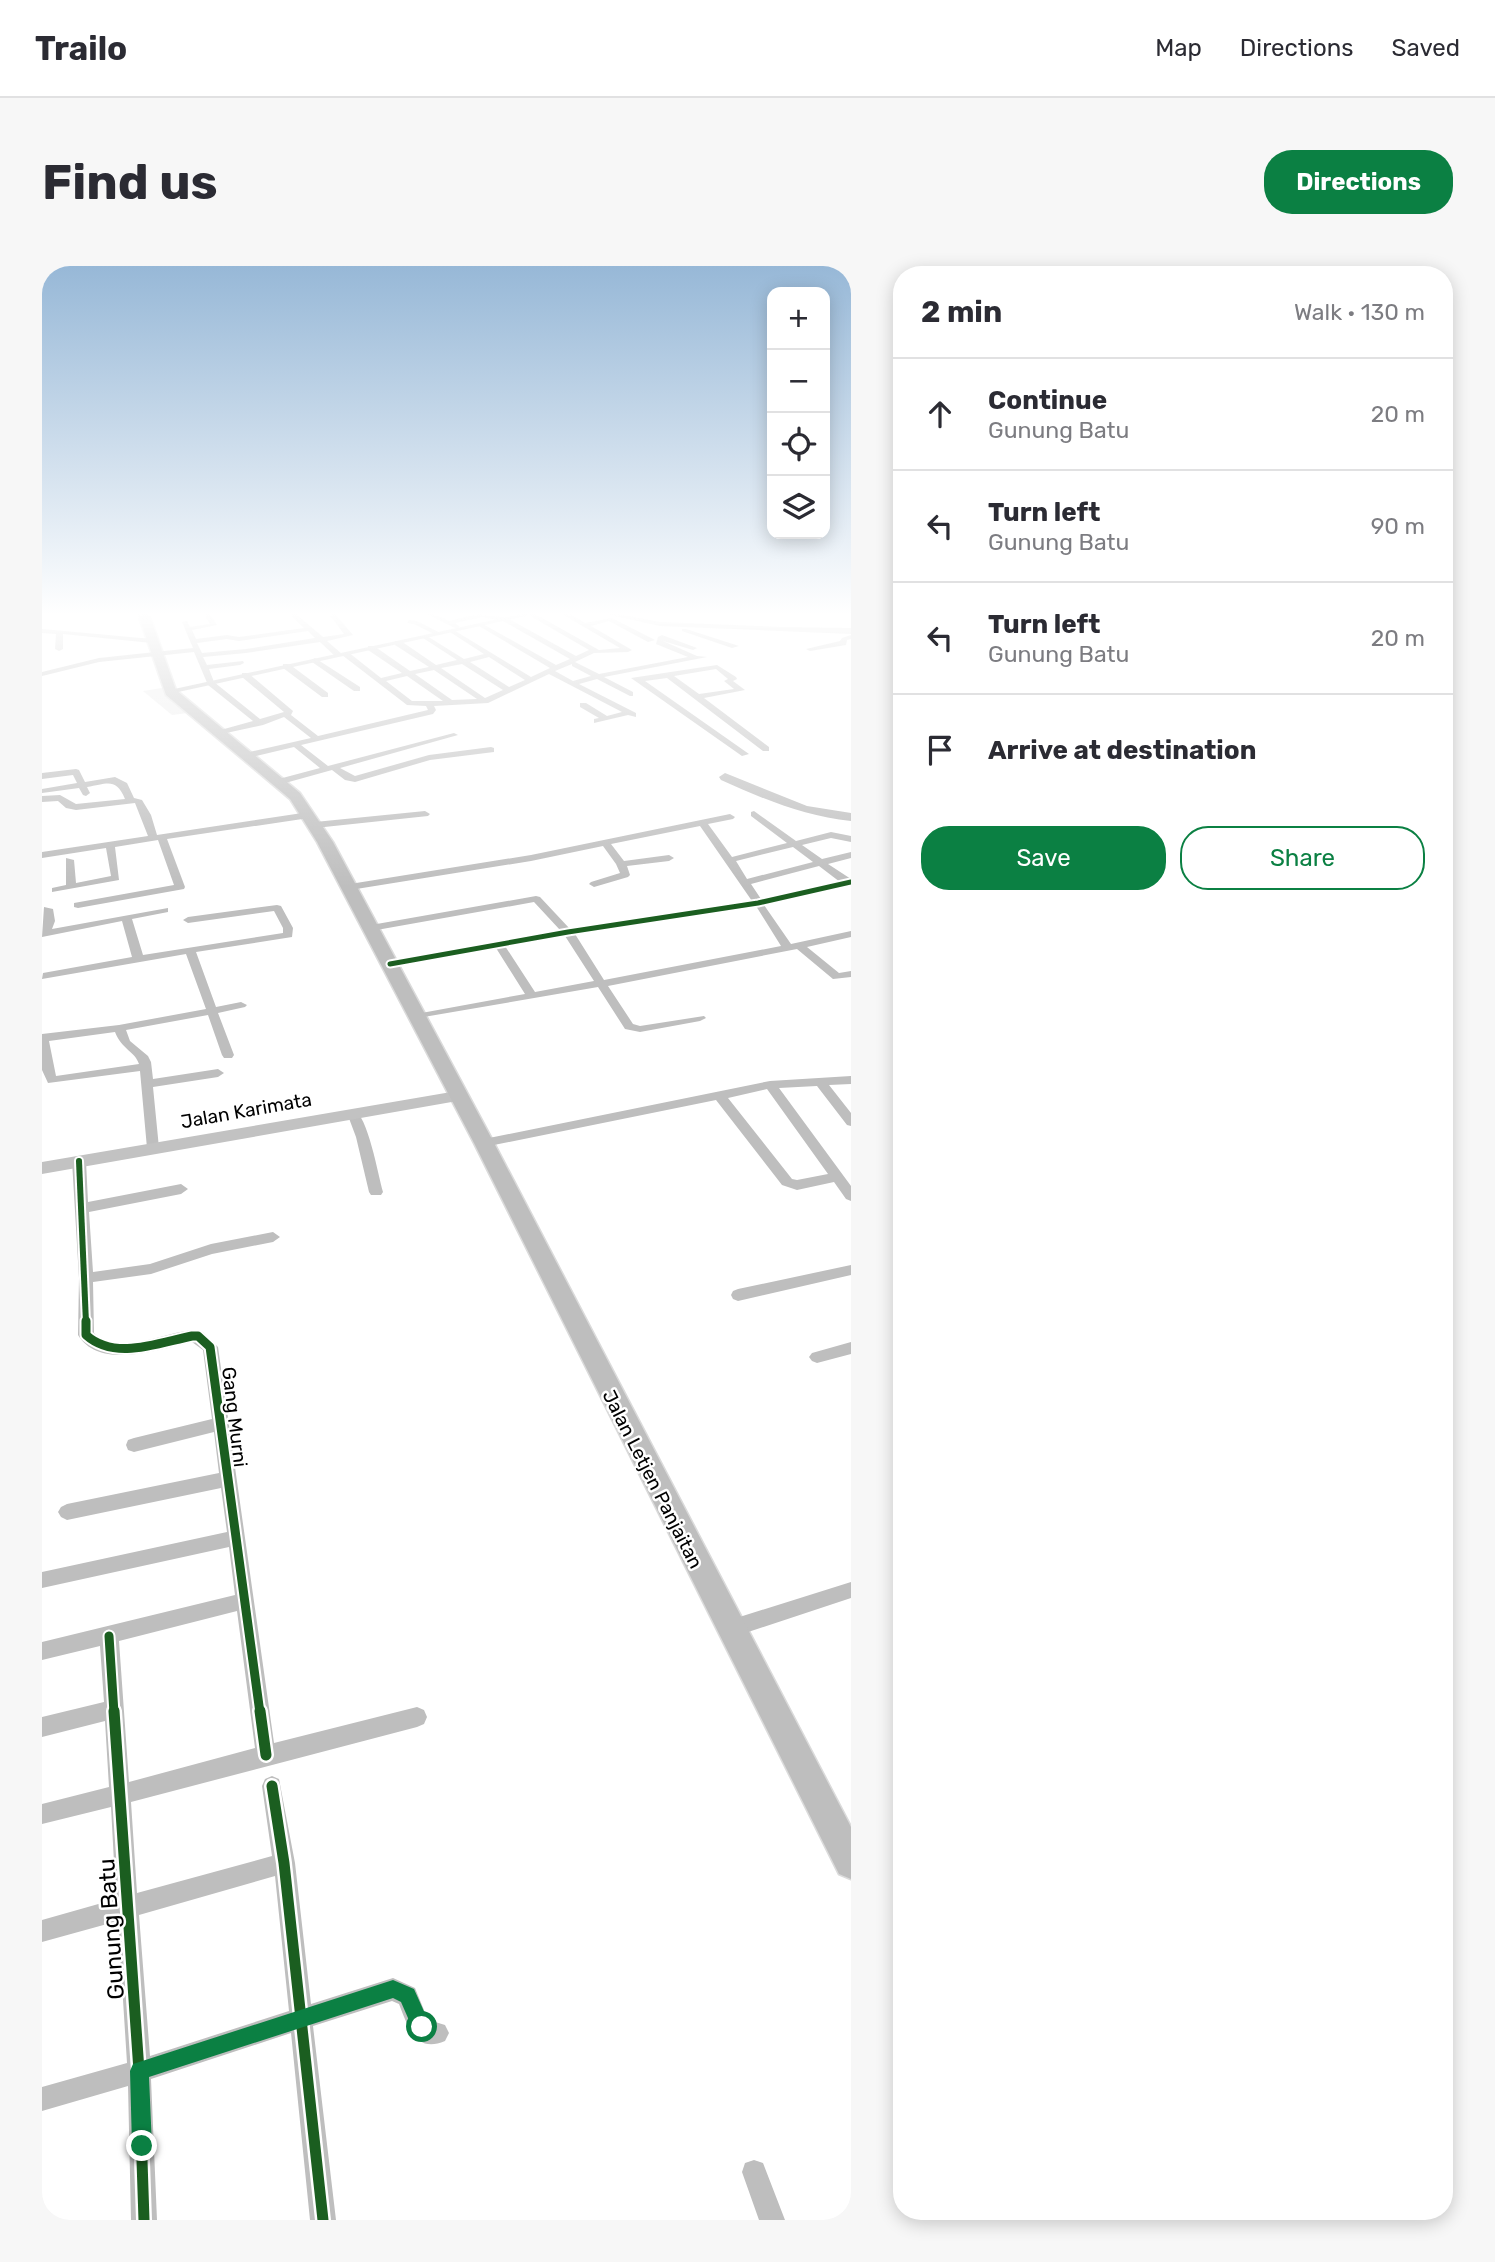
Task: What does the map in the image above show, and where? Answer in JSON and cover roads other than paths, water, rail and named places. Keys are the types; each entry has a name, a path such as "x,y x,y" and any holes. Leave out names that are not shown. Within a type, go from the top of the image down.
{"highway":[{"name":"Jalan Letjen Panjaitan","path":"186,705 299,800 312,820 484,1143 851,1862"}],"main road":[{"name":"Jalan Karimata","path":"42,1168 457,1096"}],"street":[{"path":"239,705 260,723"},
{"path":"278,705 316,738"},
{"path":"248,755 430,712 432,710 430,705"},
{"path":"583,705 607,719"},
{"path":"597,721 631,714 615,705"},
{"path":"675,705 745,754"},
{"path":"708,705 766,749"},
{"path":"691,716 717,712"},
{"path":"220,733 288,714"},
{"path":"278,782 454,736"},
{"path":"294,743 330,768 355,779 416,762 491,750"},
{"path":"351,748 364,760"},
{"path":"399,750 416,762"},
{"path":"109,767 114,780"},
{"path":"42,776 76,772 88,797"},
{"path":"42,791 114,780 124,785 130,800"},
{"path":"42,799 60,798 69,806 76,807 130,800 140,802 180,887 78,905"},
{"path":"42,855 157,837 312,820 425,814"},
{"path":"754,814 849,883"},
{"path":"350,887 465,870 730,817"},
{"path":"702,822 746,882 758,904 794,947 837,977 851,974"},
{"path":"730,860 831,835 851,839"},
{"path":"594,884 625,876 621,864 605,843"},
{"path":"55,890 117,877 110,844"},
{"path":"746,882 851,855"},
{"path":"621,864 669,858"},
{"path":"69,860 71,887"},
{"path":"390,964 568,932 758,904 849,883"},
{"path":"371,928 532,898 540,901 568,932 624,1021 632,1028 700,1018"},
{"path":"43,976 288,935 288,928 277,908 188,920"},
{"path":"44,934 50,921 48,909"},
{"path":"44,934 164,910"},
{"path":"126,917 138,958"},
{"path":"416,1017 603,984 851,934"},
{"path":"499,945 533,997"},
{"path":"190,950 228,1055"},
{"path":"144,1067 53,1080 50,1079 47,1068 43,1038 118,1028 241,1005"},
{"path":"118,1028 125,1043 142,1056 153,1148"},
{"path":"146,1084 218,1073"},
{"path":"484,1143 770,1085 851,1080"},
{"path":"821,1083 851,1122"},
{"path":"770,1085 851,1196"},
{"path":"720,1096 787,1182 797,1185 836,1177"},
{"path":"353,1113 376,1192"},
{"name":"Gang Murni","path":"79,1161 86,1278 86,1335 93,1342 114,1349 133,1348 192,1336 198,1336 211,1348 266,1755"},
{"path":"83,1208 181,1189"},
{"path":"86,1278 151,1269 211,1249 273,1237"},
{"path":"738,1295 851,1269"},
{"path":"817,1357 851,1348"},
{"path":"134,1444 220,1424"},
{"path":"67,1512 227,1479"},
{"path":"42,1580 235,1538"},
{"path":"730,1629 851,1590"},
{"path":"42,1651 244,1601"},
{"name":"Gunung Batu","path":"109,1636 139,2071 144,2220"},
{"path":"42,1727 112,1710"},
{"path":"42,1814 313,1741 417,1717"},
{"path":"272,1786 284,1863 323,2220"},
{"name":"Gunung Batu","path":"42,1931 284,1863"},
{"path":"42,2099 139,2071 393,1989 407,1996 418,2023 426,2032 437,2032"},
{"path":"754,2172 772,2220"}],"waterway":[{"path":"725,777 802,808 851,817"}]}
